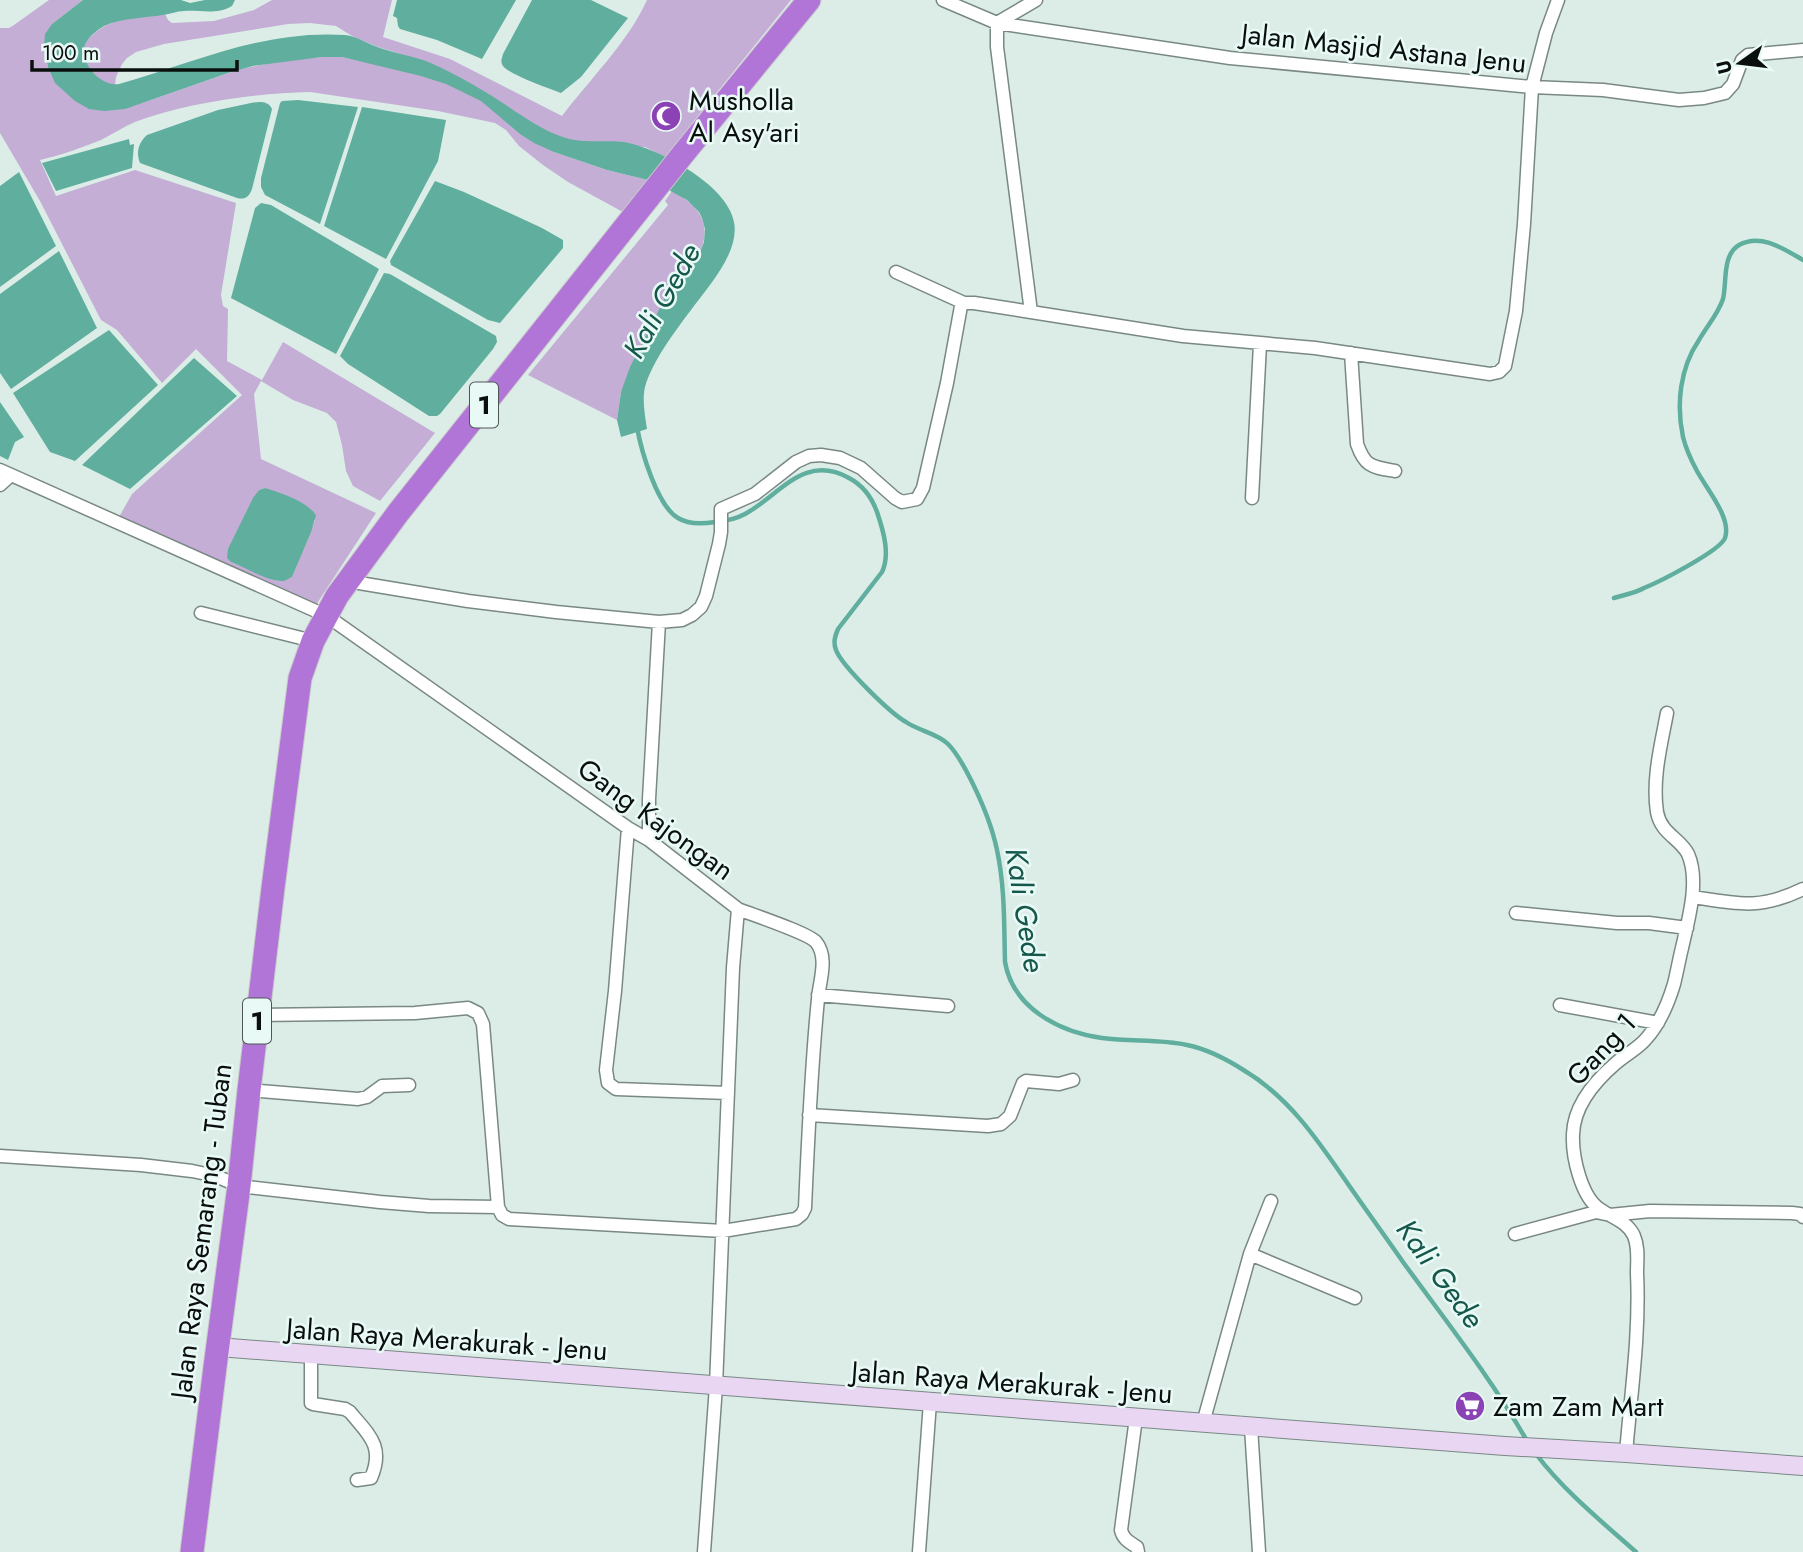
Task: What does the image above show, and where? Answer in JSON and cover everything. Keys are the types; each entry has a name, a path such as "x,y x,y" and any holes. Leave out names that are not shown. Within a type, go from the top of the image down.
{"highway":[{"name":"Jalan Raya Semarang - Tuban","path":"192,1552 300,678 313,641 347,581 456,439 809,0"}],"main road":[{"name":"Jalan Raya Merakurak - Jenu","path":"218,1347 1251,1427 1803,1466"}],"street":[{"name":"Jalan Masjid Astana Jenu","path":"943,0 997,23 1230,58 1532,87 1603,90 1679,100 1704,99 1725,93 1733,84 1742,60 1748,55 1803,50"},
{"path":"1031,312 997,47 997,23 1036,0"},
{"path":"896,272 964,303 1184,336 1351,353 1490,374 1499,372 1505,366 1516,311 1532,87 1558,0"},
{"path":"347,581 468,601 659,622 682,620 701,607 706,596 721,532 722,508 755,494 796,462 809,456 840,458 861,468 902,502 917,499 923,488 947,383 960,310 964,303"},
{"path":"1252,498 1260,344"},
{"path":"1351,353 1357,444 1361,457 1366,463 1395,471"},
{"path":"0,485 5,473"},
{"name":"Gang Kajongan","path":"5,473 327,616 628,828 649,840 738,909 733,968 716,1386 704,1552"},
{"path":"201,612 313,641"},
{"path":"649,840 659,622"},
{"name":"Gang 1","path":"1626,1452 1638,1316 1638,1255 1630,1230 1623,1222 1599,1209 1583,1185 1574,1158 1573,1131 1579,1109 1589,1090 1616,1063 1643,1042 1658,1023 1674,985 1687,928 1693,897 1689,856 1683,846 1666,832 1658,815 1656,777 1667,713"},
{"path":"628,828 606,1070 608,1083 616,1089 728,1093"},
{"path":"1693,897 1738,904 1758,904 1803,889"},
{"path":"257,1015 415,1013 468,1008 478,1013 483,1024 498,1207 502,1215 509,1219 723,1231 796,1219 803,1214 805,1208 809,1115 822,973 821,952 814,939 738,909"},
{"path":"1516,913 1687,928"},
{"path":"818,995 948,1006"},
{"path":"1560,1006 1658,1023"},
{"path":"809,1115 988,1126 1001,1124 1010,1116 1026,1081 1059,1084 1073,1080"},
{"path":"248,1090 358,1099 367,1097 382,1087 409,1085"},
{"path":"0,1156 192,1171 216,1176 239,1186 405,1204 498,1207"},
{"path":"1203,1423 1250,1254 1271,1202"},
{"path":"1515,1234 1596,1212 1610,1215 1650,1211 1791,1213 1803,1217"},
{"path":"1250,1254 1354,1298"},
{"path":"312,1354 311,1403 350,1412 375,1443 376,1460 371,1478 357,1480"},
{"path":"919,1552 930,1402"},
{"path":"1136,1418 1121,1530 1138,1552"},
{"path":"1251,1427 1259,1552"}],"shaded area":[{"path":"49,0 83,0 52,24 44,47 48,67 142,103 240,69 322,57 342,57 430,76 423,61 378,47 336,26 310,23 288,24 164,44 136,52 122,64 115,85 97,77 88,65 84,52 89,38 107,25 131,18 165,14 172,23 214,21 254,10 272,0 392,0 383,37 450,59 562,116 630,31 647,0 791,0 665,157 645,147 554,152 607,170 648,180 623,212 543,165 495,123 438,111 310,92 267,94 176,109 135,122 86,146 40,160 56,196 135,170 236,203 221,295 223,306 228,309 227,361 262,380 283,342 435,433 380,501 353,486 346,471 336,422 327,413 293,400 261,381 254,394 261,459 376,513 316,605 119,517 132,494 242,395 196,349 162,383 117,330 101,320 40,201 0,133 0,28 9,28","holes":["265,488 315,520 292,577 278,581 231,562 259,490"]},
{"path":"83,0 181,0 190,3 235,0 232,6 221,10 181,11 104,26 90,37 84,52 88,66 105,82 119,84 230,49 286,37 345,35 442,68 560,136 575,140 637,145 671,160 705,182 729,208 735,233 728,257 721,269 671,337 648,377 644,392 647,429 621,437 617,420 621,392 630,367 665,298 700,252 704,242 702,218 687,200 652,181 607,170 534,143 481,101 446,84 342,57 253,66 125,109 89,109 75,101 55,83 44,47 45,34 52,24"},
{"path":"397,0 516,0 482,59 437,40 400,29 397,18 393,16"},
{"path":"532,0 591,0 628,18 581,77 561,93 513,73 502,63 503,54"},
{"path":"298,100 358,107 320,224 265,195 261,187 280,103"},
{"path":"265,103 272,109 252,189 246,197 237,198 140,163 139,148 147,135 218,110"},
{"path":"362,107 446,120 438,161 386,259 324,226"},
{"path":"129,139 130,145 134,144 132,168 56,191 42,163"},
{"path":"19,172 56,246 0,287 0,186"},
{"path":"435,181 464,192 563,240 563,248 500,323 488,320 391,265 390,261"},
{"path":"672,191 689,202 700,215 705,232 704,241 621,392 617,420 528,375 668,205 665,201"},
{"path":"261,203 271,205 379,269 336,354 231,298 255,208"},
{"path":"59,251 97,328 11,389 0,373 0,294"},
{"path":"384,273 496,336 497,342 493,349 437,416 429,416 348,364 340,356"},
{"path":"109,330 158,385 75,461 50,452 13,393"},
{"path":"194,358 237,396 130,489 82,465"},
{"path":"0,402 24,437 15,442 8,460 0,456"},
{"path":"265,488 300,502 316,515 292,577 284,581 263,576 227,558 228,549 253,498 259,490"}],"waterway":[{"path":"1614,598 1637,591 1675,573 1701,558 1725,538 1722,512 1695,467 1683,437 1680,399 1684,374 1693,351 1721,304 1726,269 1734,249 1747,242 1764,242 1780,247 1803,260"},
{"name":"Kali Gede","path":"637,427 646,463 663,502 670,512 687,522 706,523 738,517 793,480 819,470 849,478 863,489 873,504 882,529 886,551 884,565 882,572 838,629 835,647 847,667 878,699 906,722 944,740 966,771 986,814 997,850 1003,892 1005,962 1017,992 1040,1015 1070,1030 1102,1038 1166,1042 1195,1047 1232,1063 1276,1094 1326,1152 1483,1372 1527,1441"},
{"name":"Kali Gede","path":"1536,1454 1571,1493 1636,1552"}],"place":[{"name":"Musholla Al Asy'ari","path":"666,116"},
{"name":"Zam Zam Mart","path":"1470,1406"}]}
